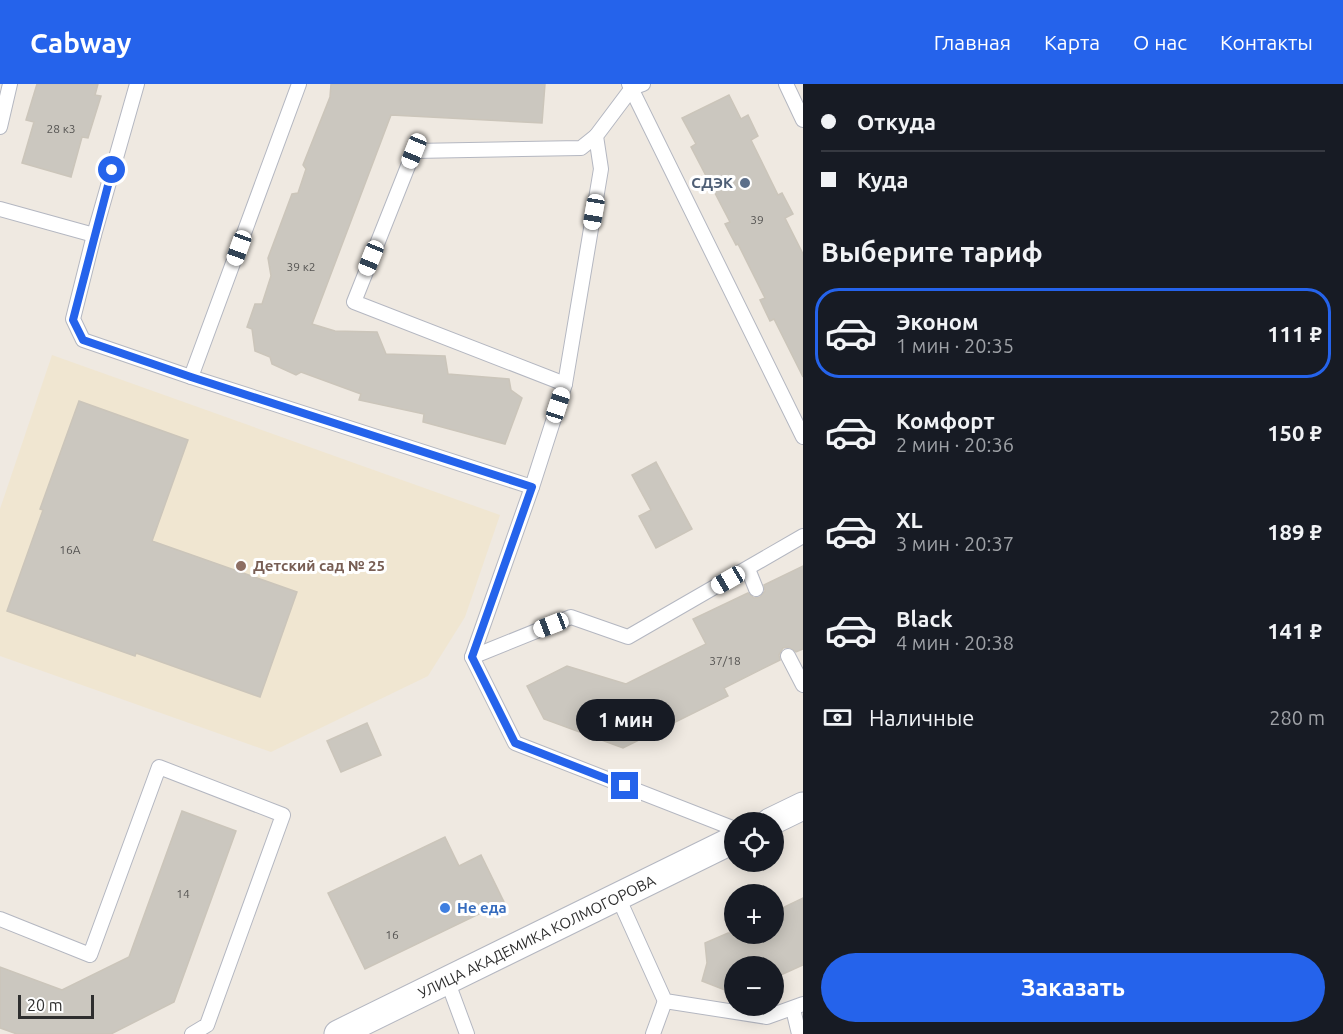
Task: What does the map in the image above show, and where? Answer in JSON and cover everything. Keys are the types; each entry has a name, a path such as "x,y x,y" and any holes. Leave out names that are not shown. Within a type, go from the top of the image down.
{"street":[{"path":"784,815 803,806"},
{"name":"УЛИЦА АКАДЕМИКА КОЛМОГОРОВА","path":"338,1034 724,844"}],"lane":[{"path":"0,127 10,84"},
{"path":"137,84 94,235 73,320 83,340 532,487"},
{"path":"191,377 299,84"},
{"path":"786,84 803,120"},
{"path":"565,384 354,302 414,151 581,148 596,136 635,85 802,433"},
{"path":"596,136 601,169 565,384 532,487 472,657 515,743 724,826"},
{"path":"0,209 94,235"},
{"path":"472,657 571,617 628,637 803,536"},
{"path":"748,569 756,589"},
{"path":"788,656 803,685"},
{"path":"0,919 90,955 159,767 283,815 207,1025 192,1034"},
{"path":"618,897 665,1001 652,1034"},
{"path":"447,980 467,1034"},
{"path":"665,1001 767,1017 798,1006 799,1034"}],"shaded area":[{"name":"Детский сад № 25","path":"52,355 500,515 465,617 428,676 271,752 0,656 0,509"}],"building":[{"path":"37,84 98,84 95,95 101,96 88,138 82,137 71,177 22,163 34,122 26,120"},
{"path":"331,84 545,84 542,123 391,115 312,324 335,331 377,332 386,354 445,356 448,374 509,379 511,390 522,398 505,444 423,422 424,414 359,400 361,394 301,372 296,375 272,364 270,357 255,351 252,329 247,327 255,304 262,304 271,276 268,258 292,194 298,193 306,169 303,165 330,97"},
{"path":"729,95 741,119 748,115 758,136 751,140 778,195 782,193 793,214 785,218 803,254 803,377 774,319 770,321 760,300 765,298 738,244 736,245 725,224 730,222 691,147 696,144 682,118"},
{"path":"79,401 188,440 152,541 297,592 260,697 7,611 43,510 40,509"},
{"path":"656,462 692,529 656,548 639,516 651,510 632,475"},
{"path":"803,566 803,649 796,652 789,647 783,648 779,655 780,660 724,688 728,696 623,748 544,719 527,686 567,666 626,684 706,644 693,619 748,593 754,598 760,597 765,591 764,585"},
{"path":"367,723 381,755 341,772 327,741"},
{"path":"182,811 236,831 174,1002 111,1034 17,1034 0,1028 0,967 62,990 129,957"},
{"path":"445,837 459,866 481,855 504,902 365,969 328,893"},
{"path":"803,898 803,965 784,974 784,956 724,956 724,990 702,981 707,963 705,943 724,935 724,944 784,944 784,907"}],"place":[{"name":"СДЭК","path":"745,183"},
{"name":"Детский сад № 25","path":"241,566"},
{"name":"Не еда","path":"445,908"}],"route":[{"path":"112,170 73,320 83,340 532,487 472,657 515,743 625,786"}]}
